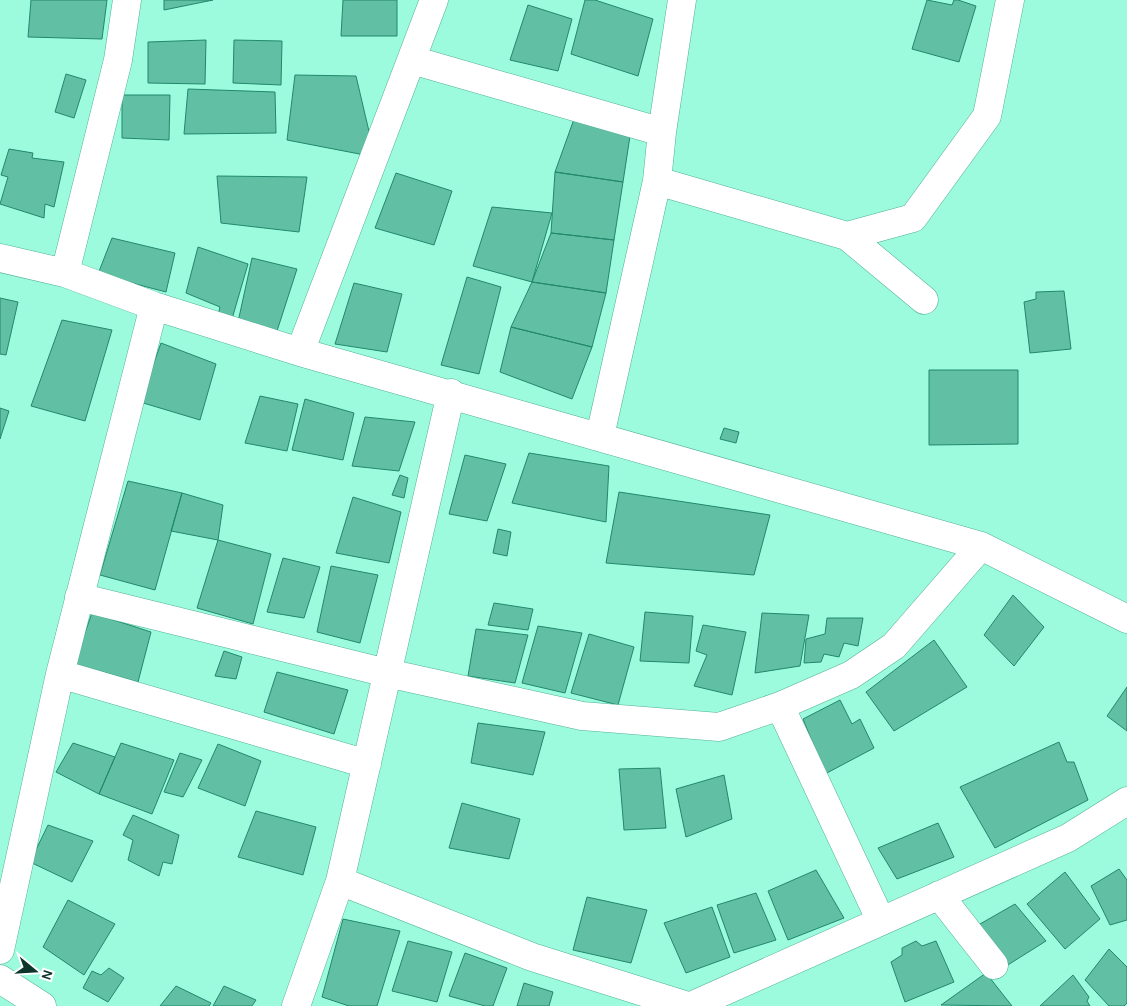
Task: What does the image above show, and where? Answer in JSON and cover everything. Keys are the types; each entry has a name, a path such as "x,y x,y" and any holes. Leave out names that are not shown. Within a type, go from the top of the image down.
{"street":[{"path":"65,273 118,60 127,0"},
{"path":"300,352 434,0"},
{"path":"600,436 658,181 662,132 682,0"},
{"path":"847,236 913,218 987,116 1010,0"},
{"path":"412,60 662,132"},
{"path":"658,181 847,236 924,300"},
{"path":"0,258 65,273 154,306 300,352 451,393 981,546 1127,619"},
{"path":"0,950 60,674 154,306"},
{"path":"296,1006 340,881 451,393"},
{"path":"79,597 387,673 582,716 719,727 780,706 851,675 894,646 981,546"},
{"path":"60,674 367,764"},
{"path":"780,706 881,921"},
{"path":"340,881 532,957 689,1006 1068,838 1127,801"},
{"path":"938,895 994,965"},
{"path":"0,979 42,1006"}],"building":[{"path":"31,0 107,0 102,39 28,37"},
{"path":"164,0 213,0 164,10"},
{"path":"343,0 397,0 397,36 341,36"},
{"path":"585,0 595,0 653,19 638,76 571,54"},
{"path":"927,0 952,5 954,0 958,0 976,6 959,62 912,49"},
{"path":"528,5 572,19 558,71 510,60"},
{"path":"206,40 205,84 148,83 148,42"},
{"path":"234,40 282,41 281,85 233,83"},
{"path":"66,74 86,80 74,118 55,112"},
{"path":"295,75 356,76 375,157 287,140"},
{"path":"188,89 275,92 276,133 184,134"},
{"path":"122,95 170,95 169,140 122,138"},
{"path":"578,108 632,123 623,182 555,172"},
{"path":"9,149 33,153 32,158 64,162 54,207 45,204 44,218 0,204 8,177 1,175"},
{"path":"555,172 623,182 614,240 551,233"},
{"path":"396,173 452,191 434,245 375,228"},
{"path":"217,176 307,177 299,232 221,223"},
{"path":"492,207 552,213 532,282 473,266"},
{"path":"551,233 614,240 606,293 532,282"},
{"path":"112,238 175,253 166,292 98,274"},
{"path":"198,247 248,264 232,319 218,315 220,307 186,293"},
{"path":"252,258 297,269 277,331 238,322"},
{"path":"467,277 501,287 479,374 441,365"},
{"path":"532,282 606,293 592,347 511,327"},
{"path":"354,283 402,294 387,352 335,344"},
{"path":"1064,291 1071,349 1030,353 1024,302 1036,299 1036,292"},
{"path":"0,298 18,302 6,355 0,354"},
{"path":"62,320 112,330 85,421 31,406"},
{"path":"511,327 592,347 572,399 500,372"},
{"path":"161,343 216,364 200,420 140,402"},
{"path":"929,370 1018,370 1018,444 929,445"},
{"path":"260,396 298,404 287,451 245,443"},
{"path":"305,399 354,413 343,460 292,450"},
{"path":"0,408 9,411 0,439"},
{"path":"365,417 415,422 399,471 352,466"},
{"path":"724,428 739,432 736,443 720,439"},
{"path":"529,453 609,466 606,522 512,503"},
{"path":"465,455 506,464 487,521 449,514"},
{"path":"400,475 408,478 404,498 392,495"},
{"path":"128,481 182,493 155,590 100,575"},
{"path":"619,492 770,515 754,575 606,563"},
{"path":"182,493 223,505 218,540 171,531"},
{"path":"353,497 401,512 389,563 336,553"},
{"path":"498,529 511,532 507,556 493,553"},
{"path":"218,540 271,554 253,624 197,608"},
{"path":"283,558 320,567 304,618 267,612"},
{"path":"331,566 378,575 360,643 317,632"},
{"path":"1013,595 1044,627 1014,666 984,635"},
{"path":"494,603 533,609 528,630 488,625"},
{"path":"645,612 693,616 689,663 640,661"},
{"path":"92,613 151,632 138,682 74,664"},
{"path":"762,613 809,615 800,666 755,673"},
{"path":"827,618 863,618 858,646 844,643 839,657 824,654 821,662 804,663 806,639 825,634"},
{"path":"703,625 746,632 732,695 694,686 707,655 696,651"},
{"path":"538,626 582,633 565,693 522,683"},
{"path":"476,629 528,635 515,683 468,676"},
{"path":"589,634 634,647 618,705 571,693"},
{"path":"934,640 967,687 894,731 866,692"},
{"path":"224,651 242,657 236,679 215,676"},
{"path":"277,672 348,690 334,734 264,712"},
{"path":"1127,687 1127,731 1107,716"},
{"path":"840,700 852,724 860,719 874,748 825,774 803,719"},
{"path":"478,723 545,732 533,775 471,763"},
{"path":"1059,742 1067,762 1074,762 1088,800 995,848 960,787"},
{"path":"73,743 115,757 99,794 56,772"},
{"path":"121,743 174,760 152,814 99,794"},
{"path":"218,744 261,761 245,806 198,788"},
{"path":"180,753 202,760 183,797 164,792"},
{"path":"660,768 666,828 624,830 619,769"},
{"path":"724,775 732,819 686,837 676,789"},
{"path":"462,803 520,819 509,859 449,848"},
{"path":"256,811 316,827 303,875 238,857"},
{"path":"133,815 179,835 172,864 163,862 159,876 128,860 133,840 123,835"},
{"path":"938,823 954,857 897,879 878,848"},
{"path":"48,825 93,841 72,882 30,862"},
{"path":"1119,869 1127,880 1127,920 1110,925 1091,886"},
{"path":"816,870 844,918 788,940 768,891"},
{"path":"1065,872 1100,919 1065,949 1027,904"},
{"path":"756,893 776,940 734,953 717,905"},
{"path":"587,897 647,910 631,963 573,950"},
{"path":"68,900 115,924 84,975 43,947"},
{"path":"1015,904 1046,941 1003,968 973,928"},
{"path":"712,907 730,957 686,973 664,923"},
{"path":"343,919 400,931 377,1006 349,1006 322,997"},
{"path":"408,941 452,952 437,1002 392,991"},
{"path":"916,941 922,946 936,941 954,982 905,1002 891,962 902,955 902,948"},
{"path":"1109,949 1127,967 1127,1003 1124,1006 1109,1006 1085,980"},
{"path":"465,953 507,968 493,1006 485,1006 449,996"},
{"path":"109,968 124,978 108,1002 83,988 92,971 101,975"},
{"path":"986,973 1012,1006 941,1005"},
{"path":"1073,975 1089,997 1087,1001 1090,1006 1040,1006"},
{"path":"524,983 553,992 549,1006 517,1006"},
{"path":"176,986 211,1003 209,1006 160,1006"},
{"path":"224,986 256,1000 252,1006 213,1006"}]}
